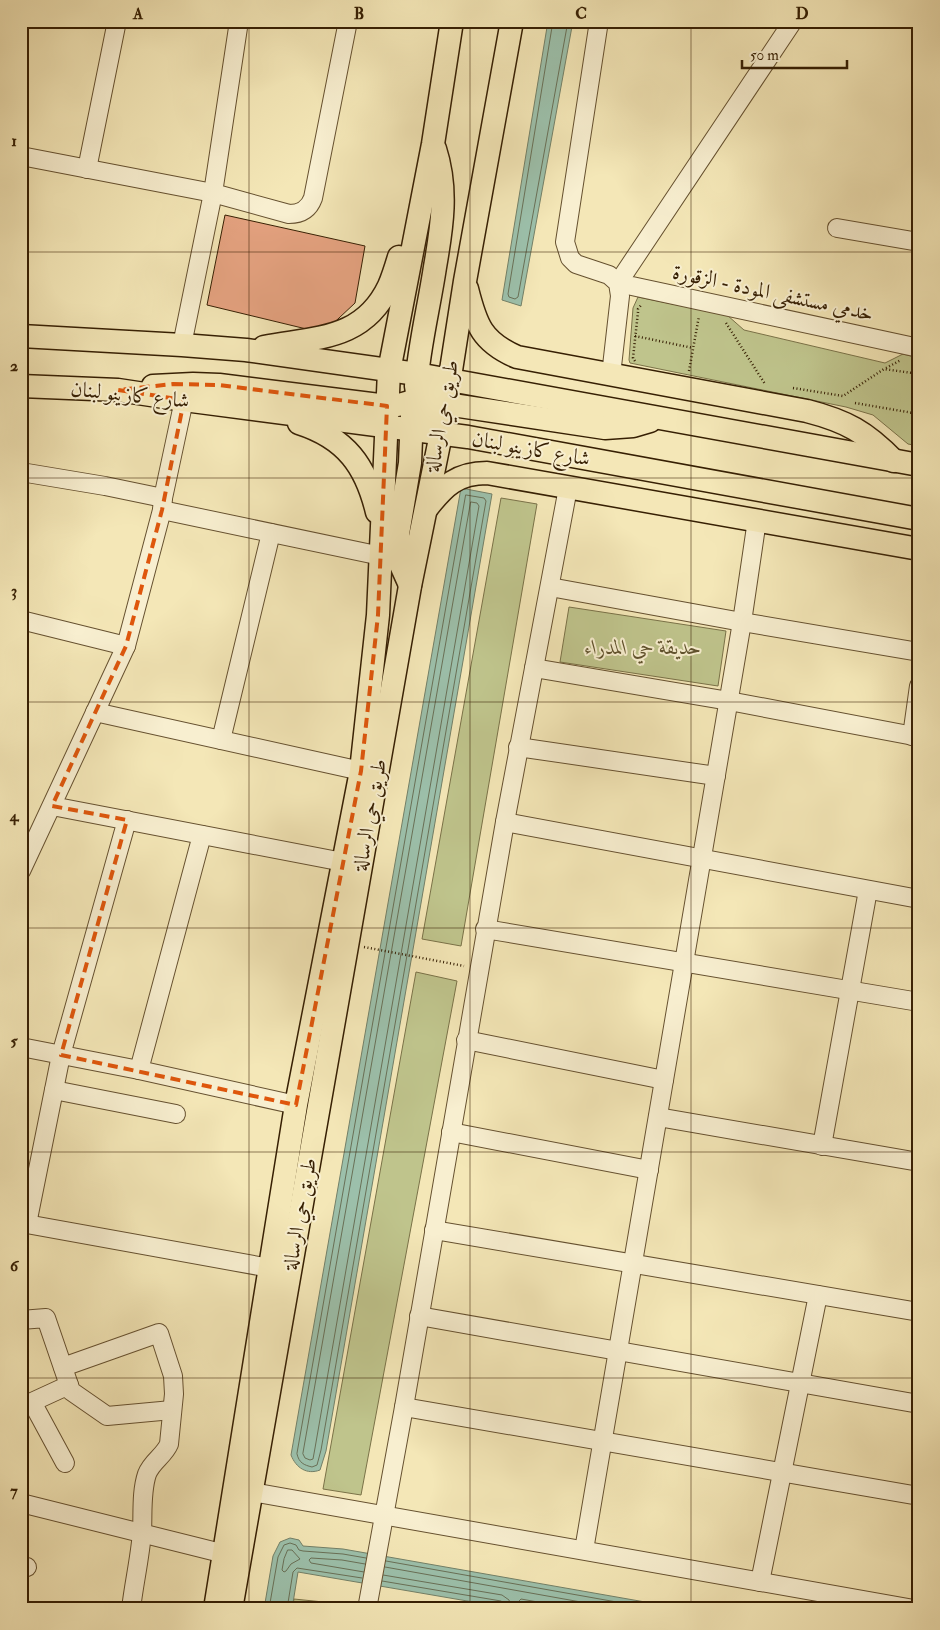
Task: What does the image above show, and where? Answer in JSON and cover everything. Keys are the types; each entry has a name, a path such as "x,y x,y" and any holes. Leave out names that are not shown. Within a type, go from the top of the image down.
{"main road":[{"name":"طريق حي الرسالة","path":"215,1609 296,1105 361,771 378,615 381,546 407,412 389,371 433,144 452,21"},
{"name":"طريق حي الرسالة","path":"231,1609 410,586 441,434 465,281 512,21"},
{"path":"410,586 398,550 398,534 410,463 407,412 416,386 441,233 443,207 441,175 433,144"},
{"path":"246,350 324,337 360,323 375,308 390,285 405,241 419,213"},
{"path":"465,281 472,310 484,334 496,346 517,357 832,417 855,428 876,443 894,461"},
{"path":"21,336 246,350 417,374 919,465"},
{"path":"407,412 449,380"},
{"path":"118,390 173,384 219,385 407,412 430,424 441,434"},
{"name":"شارع كازينو لبنان","path":"21,386 118,390 271,411 407,412"},
{"path":"407,412 436,404 446,404 605,428 633,426 659,418"},
{"path":"271,411 287,419 319,430 340,443 348,451 360,466 368,482 381,546"},
{"name":"شارع كازينو لبنان","path":"441,434 919,520"},
{"path":"424,511 446,486 461,477 478,473 496,474 919,549"}],"street":[{"path":"87,169 117,21"},
{"path":"182,345 213,193 239,21"},
{"path":"21,156 213,193 289,214 299,213 308,207 312,198 348,21"},
{"name":"خدمي مستشفى المودة - الزقورة","path":"599,21 565,242 570,258 576,264 609,275 618,283 919,348"},
{"path":"611,374 620,296 618,283 792,21"},
{"path":"837,228 913,241 919,240"},
{"path":"21,871 126,646 162,504 184,400"},
{"path":"21,472 95,484 271,533 381,546"},
{"path":"369,1600 420,1316 504,822 568,488"},
{"path":"584,1550 729,701 757,520"},
{"path":"221,740 271,533"},
{"path":"550,587 919,652"},
{"path":"21,620 126,646"},
{"path":"534,668 729,701 916,736 919,686"},
{"path":"95,712 361,771"},
{"path":"518,747 716,776"},
{"path":"52,806 343,862"},
{"path":"127,820 61,1055 24,1224 270,1268"},
{"path":"504,822 919,899"},
{"path":"139,1070 202,834"},
{"path":"822,1146 868,890"},
{"path":"486,929 919,1002"},
{"path":"466,1040 664,1080"},
{"path":"21,1047 139,1070 296,1105"},
{"path":"54,1090 176,1114"},
{"path":"658,1117 919,1162"},
{"path":"451,1132 649,1170"},
{"path":"434,1230 919,1312"},
{"path":"760,1582 818,1295"},
{"path":"420,1316 919,1404"},
{"path":"21,1320 46,1318 71,1391 107,1416 172,1410"},
{"path":"63,1367 159,1333 172,1376 174,1394 169,1444 166,1451 153,1462 145,1484 142,1534 131,1609"},
{"path":"65,1463 32,1402 69,1385"},
{"path":"404,1407 919,1496"},
{"path":"252,1492 914,1609"},
{"path":"21,1503 225,1554"}],"path":[{"path":"637,363 633,358 638,309 643,304 646,304"},
{"path":"689,372 699,316"},
{"path":"717,320 726,323 765,384 756,383"},
{"path":"635,336 693,348"},
{"path":"785,387 843,396 884,369 919,374"},
{"path":"855,403 919,414"},
{"path":"366,948 479,969"}],"highlighted area":[{"path":"173,384 219,385 387,406 378,615 361,771 296,1105 61,1055 127,820 52,806 126,646 162,510 184,400 118,390"}],"green space":[{"path":"638,297 727,315 744,330 885,363 903,354 919,358 919,446 908,444 873,415 846,407 630,363 633,308"},
{"path":"501,498 537,504 461,946 422,939"},
{"name":"حديقة حي المدراء","path":"569,607 726,631 718,686 560,662"},
{"path":"416,972 457,981 361,1495 323,1489"},
{"path":"294,1599 343,1604 342,1609 292,1609"}],"water":[{"path":"548,21 573,21 521,306 502,300"},
{"path":"461,488 492,494 326,1451 320,1470 311,1472 299,1467 291,1455"},
{"path":"290,1538 299,1540 303,1546 343,1549 685,1609 514,1609 298,1572 292,1609 264,1609 273,1556 280,1542"}],"building":[{"path":"225,215 365,246 355,303 323,333 207,305"}]}
